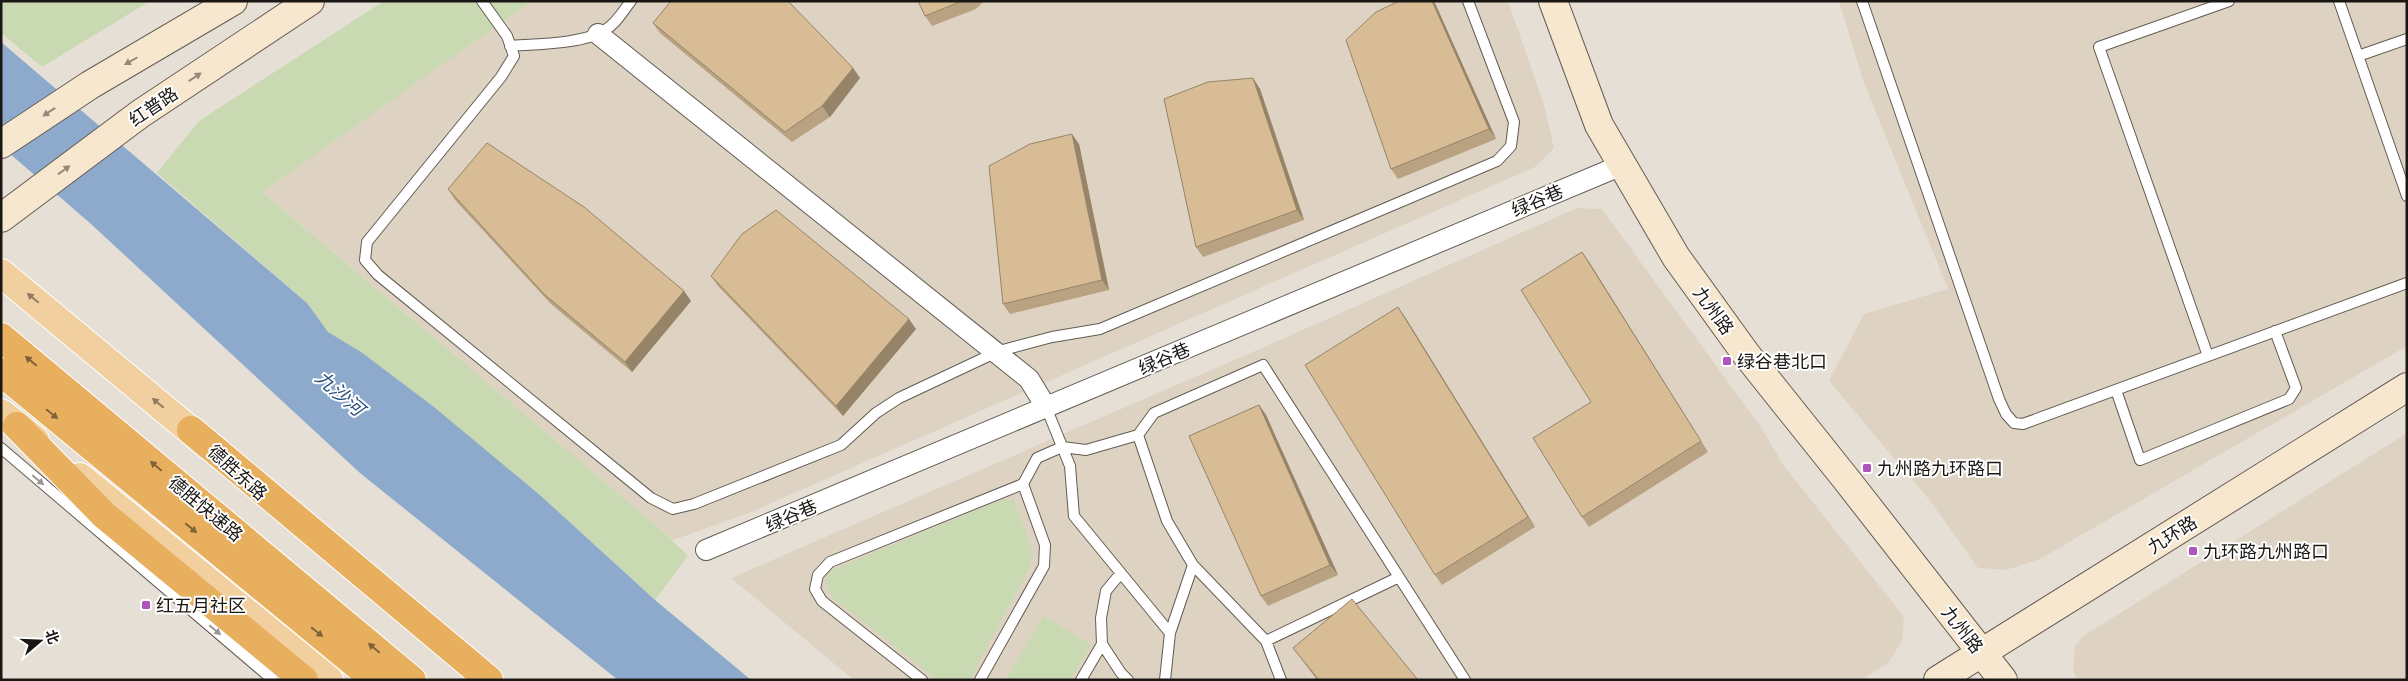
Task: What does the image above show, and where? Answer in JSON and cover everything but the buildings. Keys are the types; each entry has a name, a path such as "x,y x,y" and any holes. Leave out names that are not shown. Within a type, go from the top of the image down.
{"highway":[{"name":"德胜快速路","path":"1,336 412,680"},
{"name":"德胜快速路","path":"1,372 375,680"},
{"path":"9,419 104,515 304,680"},
{"path":"191,430 489,680"}],"main road":[{"name":"德胜东路","path":"1,272 191,430 469,680"},
{"path":"9,419 329,680"}],"street":[{"path":"1,144 90,85 233,1"},
{"name":"红普路","path":"1,218 140,114 310,1"},
{"name":"九州路","path":"1552,1 1599,125 1676,257 1746,354 2003,680"},
{"path":"598,34 1029,380 1046,407"},
{"name":"绿谷巷","path":"706,550 1622,165"},
{"name":"九环路","path":"1938,680 2407,387"}],"lane":[{"path":"482,1 506,36 514,56 501,76 367,242 365,260 378,275 651,498 672,509 694,504 841,445 876,414 899,398 996,353 1052,337 1100,329 1497,161 1512,146 1514,122 1468,1"},
{"path":"510,46 568,41 598,34 615,22 630,1"},
{"path":"1862,1 1999,398 2006,414 2014,423 2023,424 2407,283"},
{"path":"2208,356 2099,47 2229,1"},
{"path":"2339,1 2407,196"},
{"path":"2358,56 2407,39"},
{"path":"2116,390 2140,460 2288,399 2296,388 2275,331"},
{"path":"922,680 822,601 815,589 818,575 830,562 1023,484 1037,458 1062,447 1086,450 1138,434 1154,413 1263,365 1465,680"},
{"path":"1046,407 1070,466 1074,516 1170,633"},
{"path":"1138,434 1167,521 1193,565 1266,641 1281,680"},
{"path":"1,448 273,680"},
{"path":"980,680 1044,566 1045,545 1023,484"},
{"path":"1165,680 1170,633 1193,565"},
{"path":"1120,573 1106,591 1101,618 1102,644 1121,673 1128,680"},
{"path":"1266,641 1399,577"},
{"path":"1081,680 1102,644"}],"shaded area":[{"path":"532,1 1508,1 1544,105 1554,148 1535,167 749,513 673,540 261,191"},
{"path":"1839,1 2407,1 2407,346 2040,559 2006,570 1978,568 1931,502 1829,381 1864,314 1948,289 1864,83"},
{"path":"1577,208 1602,209 1760,426 1784,466 1904,617 1902,641 1889,662 1861,680 854,680 731,578 1271,344"},
{"path":"2407,433 2407,680 2076,680 2073,670 2075,646 2082,637"}],"green space":[{"path":"1,1 150,1 42,67 1,33"},
{"path":"384,1 532,1 262,192 666,534 688,556 655,600 541,496 361,352 328,332 307,303 157,173 199,121"},
{"path":"1003,499 1014,500 1033,552 1029,569 969,680 937,680 833,598 827,588 825,577 832,570"},
{"path":"1044,616 1091,645 1070,680 1005,680"}],"water":[{"name":"九沙河","path":"1,42 307,303 328,332 361,352 434,407 541,496 655,600 751,680 618,680 360,473 91,224 1,146"}],"place":[{"name":"绿谷巷北口","path":"1727,361"},
{"name":"九州路九环路口","path":"1867,468"},
{"name":"九环路九州路口","path":"2193,551"},
{"name":"红五月社区","path":"146,605"}]}
